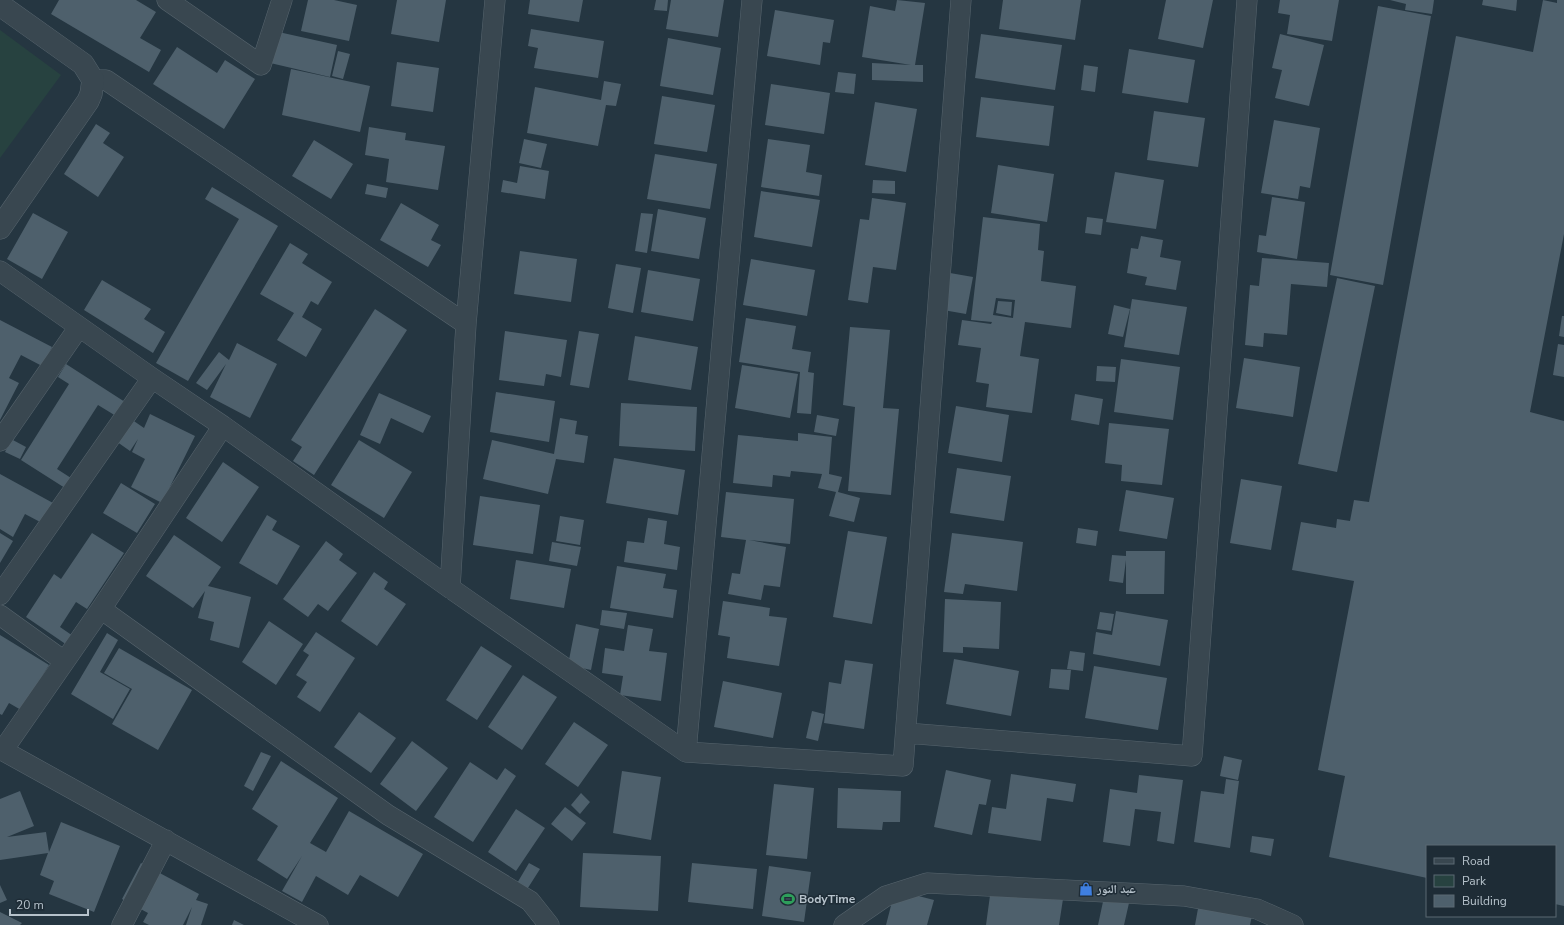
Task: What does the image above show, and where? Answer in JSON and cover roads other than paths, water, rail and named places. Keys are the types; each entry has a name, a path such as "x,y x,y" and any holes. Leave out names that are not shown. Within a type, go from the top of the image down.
{"street":[{"path":"167,0 261,65 282,0"},
{"path":"450,588 466,324 495,0"},
{"path":"686,752 752,0"},
{"path":"1,273 223,426 450,588 686,752 903,766 961,0"},
{"path":"906,733 1192,756 1248,0"},
{"path":"0,228 88,101 91,94 93,80 83,64 12,6"},
{"path":"93,80 106,80 466,324"},
{"path":"0,441 79,327"},
{"path":"0,595 152,378"},
{"path":"223,426 101,609 1,750 318,925"},
{"path":"101,609 388,815 530,901 549,925"},
{"path":"0,615 64,662"},
{"path":"122,925 166,840"},
{"path":"844,925 886,896 927,883 1184,896 1257,910 1293,925"}],"place":[{"name":"عبد النور","path":"1086,889"},
{"name":"BodyTime","path":"788,899"}]}
